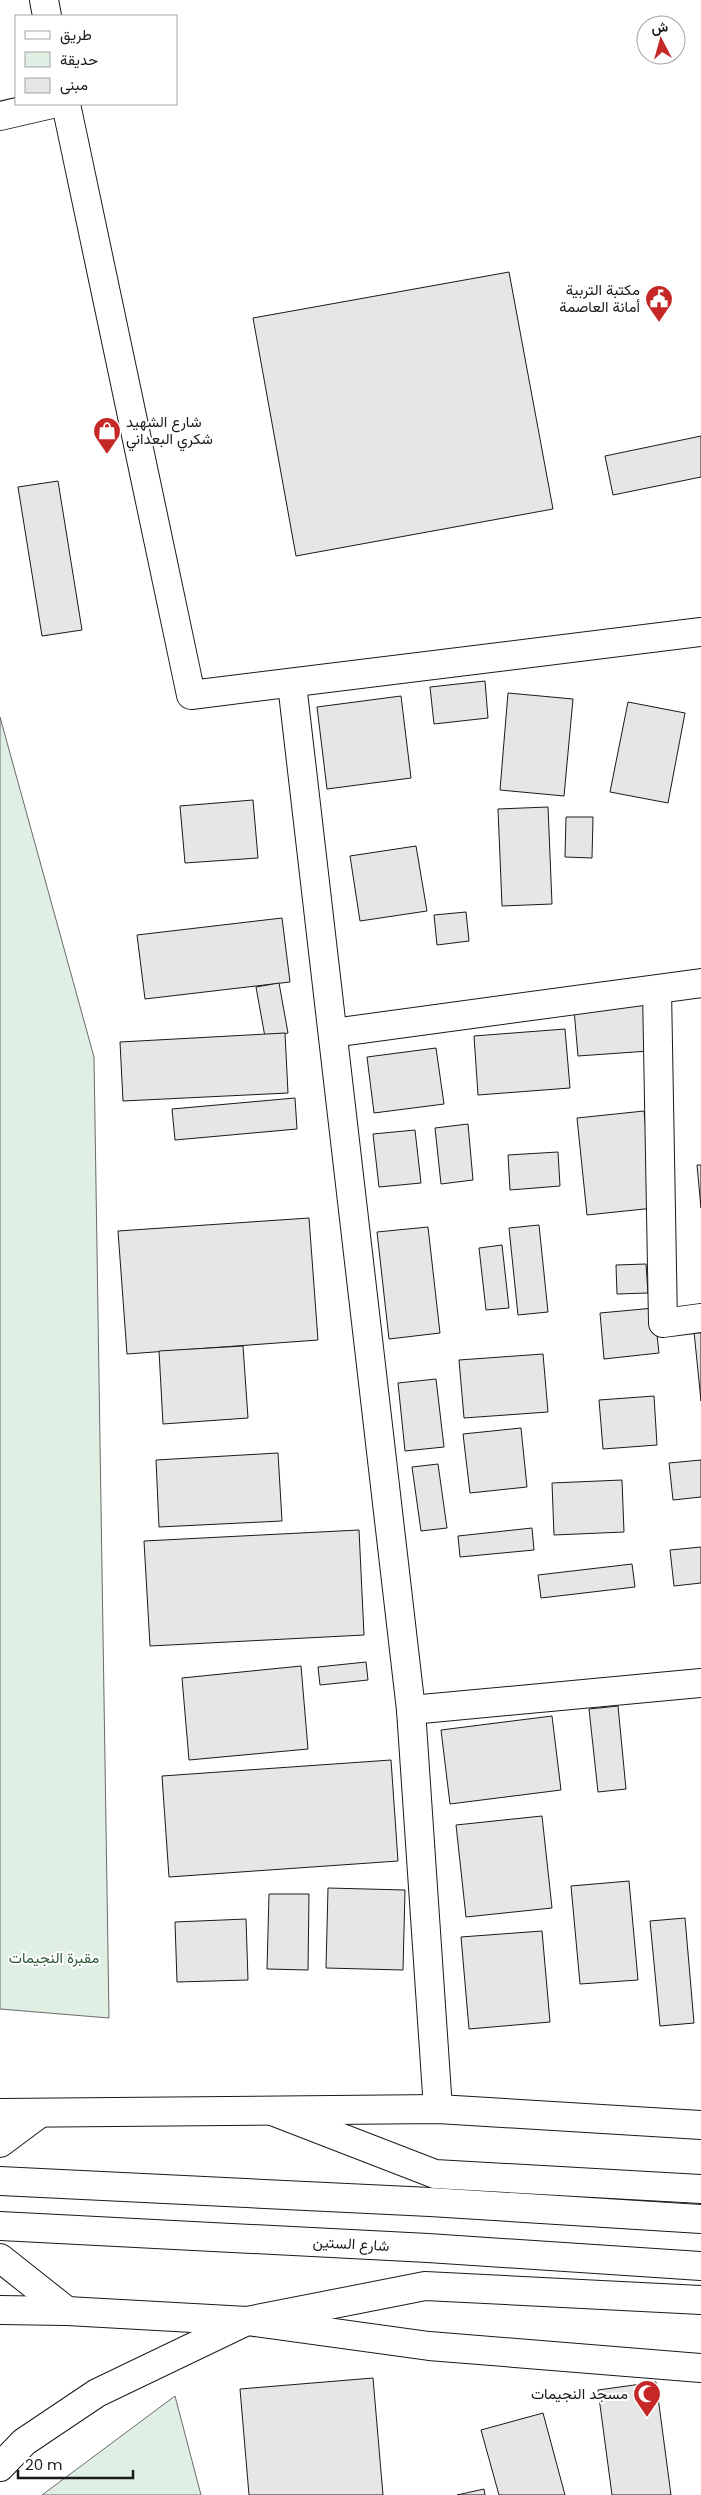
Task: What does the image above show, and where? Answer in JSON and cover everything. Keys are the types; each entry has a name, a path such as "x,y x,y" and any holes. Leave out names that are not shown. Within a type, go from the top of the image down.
{"main road":[{"path":"44,0 47,15"},
{"path":"0,116 48,105"},
{"path":"66,105 191,695 701,632"},
{"path":"292,684 411,1710 438,2109"},
{"path":"333,1033 701,983"},
{"path":"657,990 664,1323 701,1318"},
{"path":"411,1710 701,1683"},
{"path":"0,2113 438,2109 701,2125"},
{"path":"272,2110 435,2174 701,2189"},
{"path":"0,2143 39,2114"},
{"path":"0,2181 430,2202 701,2219"},
{"name":"شارع الستين","path":"0,2226 428,2248 701,2266"},
{"path":"0,2258 67,2310"},
{"path":"0,2467 24,2442 97,2394 247,2320 425,2286 701,2300"},
{"path":"0,2310 67,2310 247,2320 429,2346 701,2368"}],"green space":[{"name":"مقبرة النجيمات","path":"0,717 94,1057 109,2018 0,2009"},
{"path":"175,2396 201,2495 42,2495"}],"building":[{"path":"509,272 553,509 296,556 253,318"},
{"path":"701,436 701,477 613,495 605,456"},
{"path":"58,481 82,630 42,636 18,487"},
{"path":"485,681 488,718 434,724 430,687"},
{"path":"508,693 573,699 564,796 500,790"},
{"path":"401,696 411,778 327,789 317,707"},
{"path":"628,702 685,713 668,803 610,792"},
{"path":"253,800 258,858 185,863 180,806"},
{"path":"548,807 552,904 502,906 498,809"},
{"path":"566,817 593,817 592,858 565,857"},
{"path":"416,846 427,911 360,921 350,856"},
{"path":"466,912 469,941 437,945 434,915"},
{"path":"282,918 290,982 145,999 137,935"},
{"path":"279,983 288,1033 265,1037 256,987"},
{"path":"644,993 649,1051 578,1056 573,998"},
{"path":"565,1029 570,1088 478,1095 474,1036"},
{"path":"285,1033 288,1093 123,1101 120,1042"},
{"path":"436,1048 444,1104 374,1113 367,1057"},
{"path":"295,1098 297,1129 175,1140 172,1109"},
{"path":"644,1111 654,1208 587,1215 577,1118"},
{"path":"468,1124 473,1180 441,1184 435,1128"},
{"path":"415,1130 421,1183 379,1187 373,1134"},
{"path":"558,1152 560,1186 510,1190 508,1155"},
{"path":"697,1165 701,1165 701,1208"},
{"path":"309,1218 318,1340 127,1354 118,1231"},
{"path":"539,1225 548,1312 518,1315 509,1228"},
{"path":"428,1227 440,1333 389,1339 377,1232"},
{"path":"502,1245 509,1308 486,1310 479,1248"},
{"path":"646,1264 648,1293 617,1294 616,1265"},
{"path":"654,1308 659,1353 604,1359 600,1313"},
{"path":"701,1311 701,1401 692,1312"},
{"path":"243,1346 248,1418 163,1424 159,1351"},
{"path":"543,1354 548,1412 464,1418 459,1360"},
{"path":"436,1379 444,1447 405,1451 398,1383"},
{"path":"654,1396 657,1445 603,1449 599,1400"},
{"path":"521,1428 527,1487 470,1493 463,1434"},
{"path":"278,1453 282,1521 159,1527 156,1460"},
{"path":"701,1460 701,1497 673,1500 669,1463"},
{"path":"438,1464 447,1528 421,1531 412,1467"},
{"path":"622,1480 624,1532 554,1535 552,1483"},
{"path":"532,1528 534,1550 460,1557 458,1536"},
{"path":"359,1530 364,1635 150,1646 144,1541"},
{"path":"701,1547 701,1583 674,1586 670,1550"},
{"path":"632,1564 635,1587 541,1598 538,1575"},
{"path":"366,1662 368,1680 320,1685 318,1667"},
{"path":"301,1666 308,1749 189,1760 182,1678"},
{"path":"618,1706 626,1789 598,1792 589,1709"},
{"path":"552,1716 561,1790 450,1804 441,1730"},
{"path":"391,1760 398,1861 169,1877 162,1776"},
{"path":"542,1816 552,1908 466,1917 456,1825"},
{"path":"629,1881 638,1980 580,1984 571,1886"},
{"path":"328,1888 405,1890 403,1970 326,1968"},
{"path":"269,1894 309,1894 308,1970 267,1969"},
{"path":"685,1918 694,2023 660,2026 650,1921"},
{"path":"246,1919 248,1980 177,1982 175,1922"},
{"path":"542,1931 550,2022 469,2029 461,1937"},
{"path":"373,2378 383,2495 249,2495 240,2389"},
{"path":"656,2382 671,2495 612,2495 598,2390"},
{"path":"543,2413 565,2495 499,2495 481,2430"},
{"path":"484,2489 485,2495 457,2495"}],"place":[{"name":"مكتبة التربية أمانة العاصمة","path":"659,323"},
{"name":"شارع الشهيد شكري البعداني","path":"107,455"},
{"name":"مسجد النجيمات","path":"647,2418"}]}
